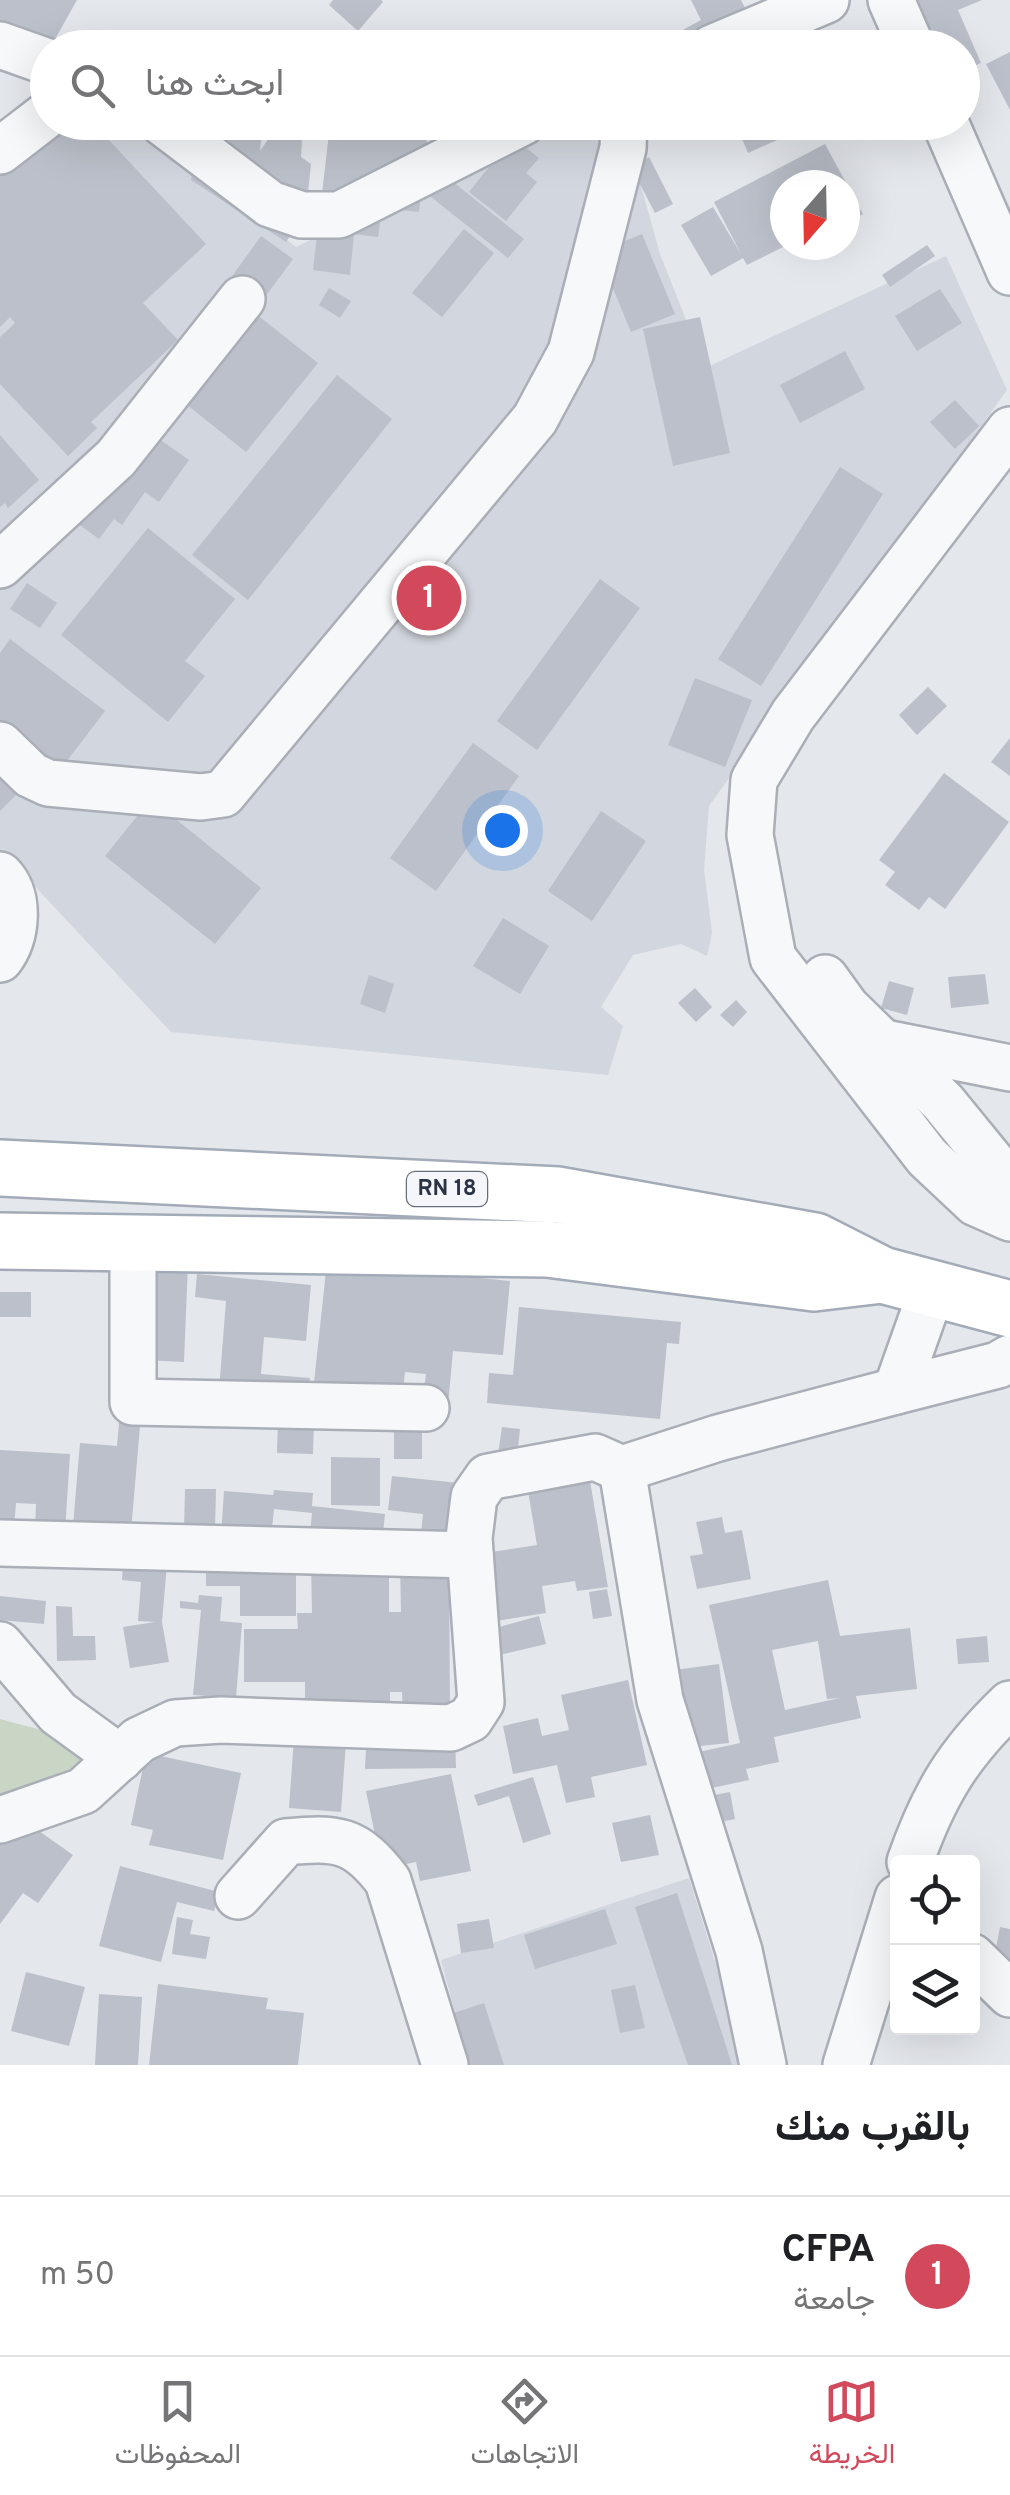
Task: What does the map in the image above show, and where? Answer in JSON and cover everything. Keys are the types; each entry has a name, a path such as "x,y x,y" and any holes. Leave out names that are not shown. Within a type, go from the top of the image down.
{"main road":[{"name":"RN 18","path":"0,1168 558,1195 815,1241 907,1281 1010,1309"},
{"name":"RN 18","path":"0,1240 547,1249 814,1283 907,1281"}],"street":[{"path":"755,30 826,0"},
{"path":"891,0 904,30"},
{"path":"0,45 30,56"},
{"path":"0,150 30,128"},
{"path":"186,140 270,204 302,215 339,214 487,140"},
{"path":"0,745 32,775 48,783 202,797 223,794 535,419 571,352 623,140"},
{"path":"952,140 1010,272"},
{"path":"0,565 116,458 242,298"},
{"path":"1010,430 793,716 754,780 750,835 757,891 773,958 868,1053 942,1102 1010,1184"},
{"path":"0,875 16,917 0,959"},
{"path":"868,1053 1010,1068"},
{"path":"868,1053 927,1157 976,1204 1010,1218"},
{"path":"134,1243 134,1402 426,1408"},
{"path":"896,1391 907,1281"},
{"path":"0,1820 83,1792 140,1740 175,1723 222,1720 451,1728 470,1719 482,1702 470,1555 474,1497 488,1477 595,1457 622,1469 718,1438 998,1365 1010,1358"},
{"path":"622,1469 660,1700 739,1951 763,2065"},
{"path":"0,1543 470,1555"},
{"path":"0,1644 58,1712 120,1758"},
{"path":"920,1855 932,1802 967,1745 1010,1704"},
{"path":"238,1896 286,1842 347,1842 373,1861 388,1881 444,2065"},
{"path":"846,2065 890,1924"},
{"path":"980,1965 1010,1994"}],"shaded area":[{"path":"41,140 158,140 296,247 516,140 640,140 634,161 660,254 705,368 946,256 1007,390 709,806 704,870 712,933 707,956 681,944 633,955 601,1007 623,1026 608,1075 171,1032 0,849 0,171"},
{"path":"689,1878 747,2065 469,2065 441,1960"}],"green space":[{"path":"0,1719 60,1735 92,1750 62,1785 0,1802"}],"building":[{"path":"0,0 77,0 60,30 30,30 30,38 0,22"},
{"path":"333,0 383,2 359,30 329,5"},
{"path":"691,0 741,0 751,20 733,30 683,30 701,20"},
{"path":"889,0 982,0 958,10 967,30 902,30"},
{"path":"1010,52 1010,110 986,64"},
{"path":"30,137 109,140 206,244 143,303 178,340 91,422 97,428 68,456 0,384 0,337 15,323 10,317 0,327 0,163"},
{"path":"196,140 261,140 260,151 268,140 302,140 301,157 311,164 306,212 286,242 191,180"},
{"path":"328,140 427,140 419,212 382,208 378,237 354,234 350,275 313,270"},
{"path":"511,140 517,140 539,158 526,173 537,182 506,221 469,192"},
{"path":"743,140 777,140 748,153"},
{"path":"825,144 839,170 775,170"},
{"path":"649,157 673,204 655,213 631,167"},
{"path":"770,173 770,254 747,265 743,258 711,276 681,225 713,207 741,254 714,202"},
{"path":"447,177 524,239 508,258 431,197"},
{"path":"464,229 494,253 442,317 412,293"},
{"path":"642,234 675,314 631,332 598,252"},
{"path":"261,236 293,259 226,350 256,314 318,363 246,452 186,404 162,437 144,424 207,311"},
{"path":"927,245 935,256 890,287 882,275"},
{"path":"329,288 351,301 340,318 319,305"},
{"path":"940,289 962,323 917,351 895,316"},
{"path":"700,317 730,453 673,466 643,329"},
{"path":"845,351 865,389 800,423 780,385"},
{"path":"337,375 392,419 248,600 192,555"},
{"path":"955,400 979,426 955,449 930,422"},
{"path":"142,427 189,460 159,502 145,492 122,525 114,519 99,539 74,521"},
{"path":"0,435 39,480 8,508 5,503 0,507"},
{"path":"840,467 883,494 761,686 718,659"},
{"path":"148,528 235,599 185,661 205,676 168,722 61,635"},
{"path":"600,579 640,608 537,750 497,721"},
{"path":"27,583 57,603 40,628 10,609"},
{"path":"10,639 105,711 57,774 0,730 0,653"},
{"path":"695,678 752,700 725,767 668,745"},
{"path":"928,687 947,706 917,735 899,715"},
{"path":"1010,738 1010,776 991,762"},
{"path":"473,743 519,776 436,891 390,858"},
{"path":"0,761 25,786 0,811"},
{"path":"944,773 1009,822 945,909 929,897 919,910 885,885 895,872 879,860"},
{"path":"151,799 261,888 215,944 105,856"},
{"path":"601,811 646,841 592,921 548,891"},
{"path":"503,918 549,946 520,994 473,966"},
{"path":"985,974 989,1004 951,1008 948,977"},
{"path":"369,975 394,984 385,1013 360,1004"},
{"path":"889,981 914,988 907,1015 881,1008"},
{"path":"695,988 712,1007 696,1022 678,1003"},
{"path":"736,1000 747,1012 733,1027 720,1015"},
{"path":"147,1261 188,1263 184,1362 143,1360"},
{"path":"327,1262 510,1281 503,1355 453,1351 448,1405 422,1403 426,1374 405,1372 401,1410 312,1401"},
{"path":"197,1274 311,1285 306,1341 264,1337 261,1374 310,1378 307,1412 219,1390 226,1301 195,1297"},
{"path":"0,1292 31,1292 31,1317 0,1317"},
{"path":"519,1307 681,1322 679,1344 667,1343 660,1419 487,1403 489,1373 513,1375"},
{"path":"121,1401 142,1403 130,1543 72,1538 80,1443 117,1446"},
{"path":"278,1419 314,1421 313,1454 277,1453"},
{"path":"394,1426 422,1426 422,1459 394,1459"},
{"path":"502,1427 520,1429 517,1457 498,1454"},
{"path":"0,1450 70,1454 65,1532 35,1531 36,1504 16,1503 13,1540 0,1539"},
{"path":"331,1457 380,1458 380,1506 331,1505"},
{"path":"392,1476 459,1483 453,1547 420,1544 423,1514 388,1510"},
{"path":"590,1481 608,1587 577,1591 575,1581 542,1586 546,1613 496,1621 485,1553 537,1545 528,1491"},
{"path":"185,1489 216,1489 215,1531 184,1530"},
{"path":"274,1490 313,1493 312,1506 385,1514 381,1552 309,1544 312,1513 274,1509 271,1540 221,1536 224,1491 273,1495"},
{"path":"722,1517 725,1533 742,1530 751,1579 697,1589 690,1556 703,1554 696,1522"},
{"path":"206,1556 296,1556 296,1616 240,1616 240,1586 206,1586"},
{"path":"123,1561 167,1564 162,1622 169,1662 130,1668 123,1627 155,1622 138,1621 141,1582 122,1580"},
{"path":"389,1561 389,1612 401,1612 400,1563 449,1563 450,1716 403,1716 402,1692 390,1692 390,1721 305,1711 305,1682 244,1682 244,1629 298,1629 297,1613 312,1613 311,1562"},
{"path":"828,1580 840,1636 910,1628 917,1689 856,1696 861,1718 774,1737 779,1762 746,1769 749,1780 693,1792 685,1755 740,1743 709,1605","holes":["818,1641 827,1699 840,1698 785,1710 772,1650"]},
{"path":"607,1589 612,1616 593,1619 589,1592"},
{"path":"199,1595 222,1597 220,1621 242,1623 236,1698 193,1695 201,1610 180,1608 180,1601 198,1603"},
{"path":"0,1596 46,1601 44,1624 0,1620"},
{"path":"56,1606 72,1607 73,1636 95,1636 96,1660 57,1661"},
{"path":"539,1616 546,1644 499,1655 492,1629"},
{"path":"987,1636 989,1662 958,1664 956,1639"},
{"path":"719,1664 729,1743 681,1748 667,1671"},
{"path":"628,1680 647,1765 591,1777 595,1797 566,1803 557,1765 513,1774 503,1726 538,1718 542,1736 569,1730 561,1695"},
{"path":"397,1735 455,1735 456,1768 365,1769 366,1749 398,1749"},
{"path":"294,1738 346,1742 341,1812 289,1808"},
{"path":"146,1753 241,1773 223,1860 149,1845 153,1830 131,1825"},
{"path":"451,1774 471,1871 420,1881 416,1862 382,1869 366,1791"},
{"path":"533,1777 551,1834 523,1843 509,1796 478,1806 474,1795"},
{"path":"730,1792 735,1819 715,1823 709,1796"},
{"path":"650,1815 659,1855 621,1862 612,1823"},
{"path":"22,1819 73,1855 38,1903 23,1893 0,1924 0,1843"},
{"path":"120,1866 219,1892 214,1911 177,1902 161,1962 99,1946"},
{"path":"677,1893 732,2065 688,2065 635,1907"},
{"path":"605,1909 617,1944 535,1969 524,1935"},
{"path":"177,1917 193,1920 190,1934 210,1937 206,1959 172,1954"},
{"path":"489,1919 494,1948 461,1953 457,1924"},
{"path":"1000,1927 1010,1929 1010,1962 994,1959"},
{"path":"26,1972 85,1987 69,2046 11,2031"},
{"path":"158,1984 268,1998 266,2009 304,2013 298,2065 149,2065"},
{"path":"635,1985 645,2028 620,2033 611,1990"},
{"path":"99,1994 142,1997 138,2065 95,2065"},
{"path":"484,2003 504,2065 467,2065 451,2014"}],"place":[{"name":"CFPA","path":"429,598"}]}
